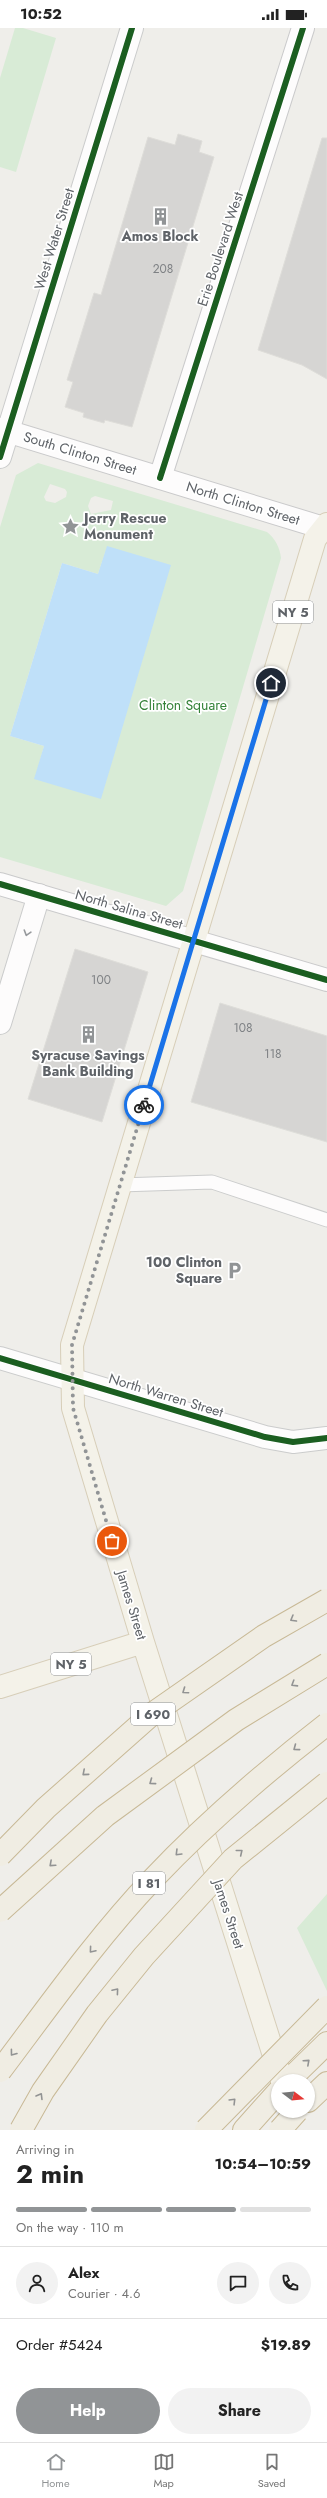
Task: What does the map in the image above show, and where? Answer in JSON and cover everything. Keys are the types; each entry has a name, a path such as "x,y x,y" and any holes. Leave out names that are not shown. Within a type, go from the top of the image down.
{"highway":[{"name":"I 690","path":"0,1855 46,1808 152,1714 264,1636 327,1600"},
{"path":"0,1911 105,1816 236,1720 327,1664"},
{"name":"I 81","path":"0,2071 81,1964 152,1880 222,1810 280,1760 327,1724"},
{"path":"21,2130 43,2091 97,2014 144,1956 233,1859 327,1783"},
{"path":"206,2130 327,2007"},
{"path":"295,2074 327,2043"},
{"path":"315,2094 327,2083"},
{"path":"244,2130 271,2100"},
{"path":"280,2130 291,2118"}],"main road":[{"name":"NY 5","path":"192,941 315,539 326,527"},
{"name":"James Street","path":"192,941 72,1345 71,1380 73,1408 143,1642 280,2074"},
{"name":"NY 5","path":"0,1687 143,1642"},
{"path":"294,2118 298,2130"}],"street":[{"name":"West Water Street","path":"0,457 4,430 132,28"},
{"name":"Erie Boulevard West","path":"160,478 303,28"},
{"name":"South Clinton Street","path":"4,430 160,478"},
{"name":"North Clinton Street","path":"160,478 326,527"},
{"name":"North Salina Street","path":"0,884 327,980"},
{"path":"0,1022 39,895"},
{"name":"North Warren Street","path":"0,1358 265,1438 293,1442 327,1438"}],"lane":[{"path":"120,1185 212,1182 327,1220"}],"green space":[{"path":"15,28 23,28 56,38 16,172 0,167 0,78"},
{"name":"Clinton Square","path":"38,463 267,532 275,540 280,551 281,558 183,891 166,906 0,857 0,527 16,475","holes":["50,484 65,489 67,492 66,497 55,503 46,501 44,497","95,496 113,501 111,510 91,514 88,506 91,498","107,546 35,779 44,746 10,736 62,563 98,574"]},
{"path":"327,1894 327,1991 297,1928"}],"water":[{"path":"107,546 171,565 101,799 34,779 44,746 10,736 62,563 98,574"}],"building":[{"path":"178,134 202,141 199,152 214,157 132,427 105,420 104,423 83,417 84,413 65,407 73,382 67,380 94,293 101,295 148,137 175,145"},
{"path":"322,138 327,138 327,379 302,365 258,350"},
{"name":"Syracuse Savings Bank Building","path":"75,949 148,972 102,1122 28,1099"},
{"path":"220,1003 327,1036 327,1142 191,1102"}],"cycle path":[{"path":"0,457 132,28"},
{"path":"160,478 303,28"},
{"path":"0,884 327,980"},
{"path":"0,1358 265,1437 293,1442 327,1438"}],"way so far":[{"path":"112,1541 73,1408 71,1380 72,1345 144,1105"}],"place":[{"name":"Amos Block","path":"160,216"},
{"name":"Jerry Rescue Monument","path":"71,526"},
{"name":"Syracuse Savings Bank Building","path":"88,1035"},
{"name":"100 Clinton Square","path":"235,1270"}],"route":[{"path":"144,1105 196,927 271,683"}]}
